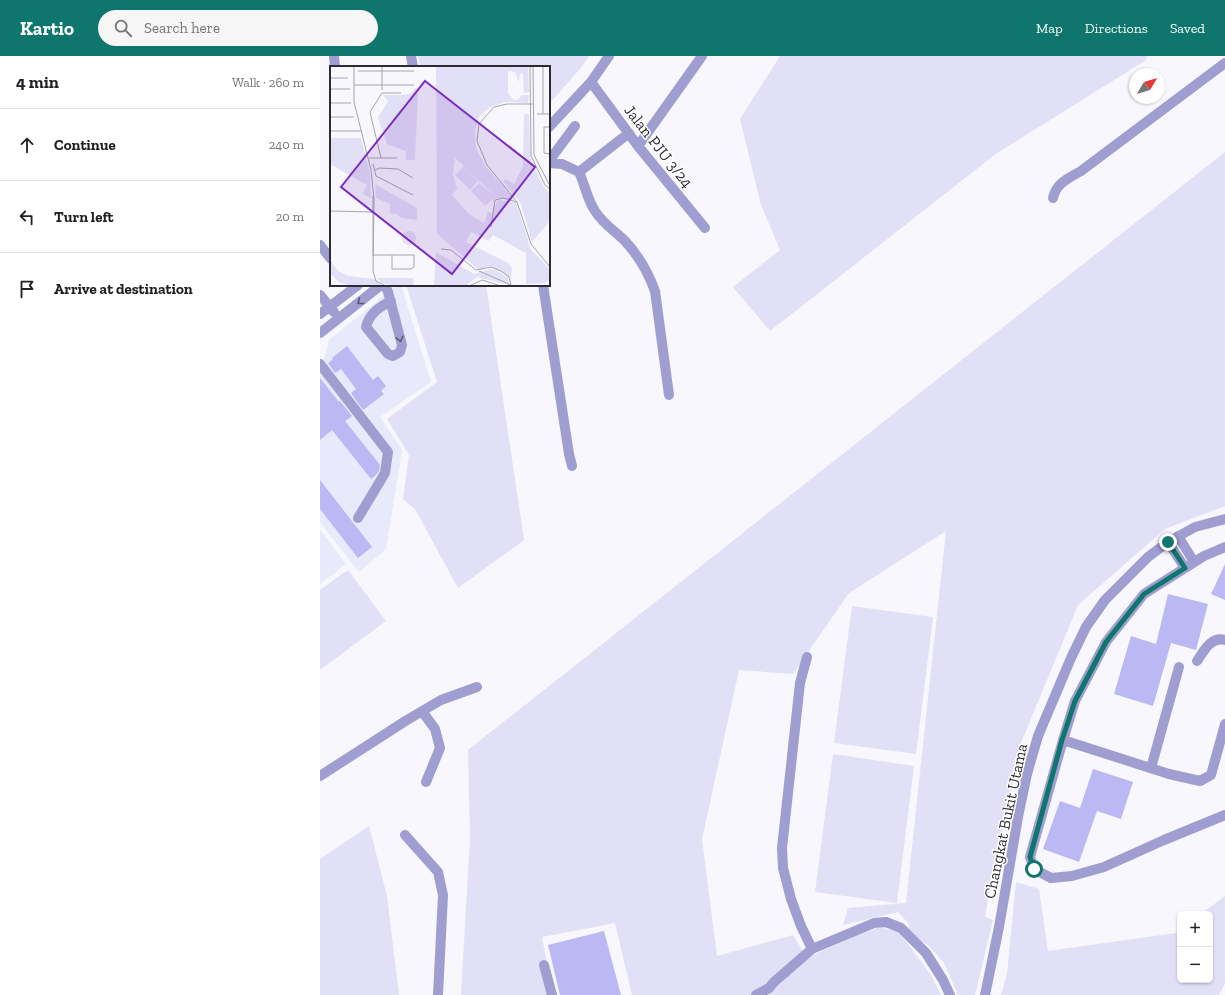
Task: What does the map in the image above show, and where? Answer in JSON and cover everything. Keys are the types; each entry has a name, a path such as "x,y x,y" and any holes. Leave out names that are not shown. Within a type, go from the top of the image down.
{"street":[{"path":"334,56 335,66"},
{"path":"411,56 413,66"},
{"path":"550,126 591,82 609,56"},
{"path":"638,146 702,56"},
{"path":"1053,198 1055,190 1065,180 1081,172 1225,63"},
{"name":"Jalan PJU 3/24","path":"591,82 638,146 705,228"},
{"path":"550,161 575,126"},
{"path":"579,172 629,133"},
{"path":"550,162 562,164 579,172 588,198 595,212 637,255 650,276 655,291 669,395"},
{"path":"320,245 330,258"},
{"path":"320,314 357,286"},
{"path":"322,328 339,318 379,286"},
{"path":"386,286 402,345 400,352 394,356 388,354 366,327 368,319 374,312 390,301"},
{"path":"543,286 572,466"},
{"path":"320,295 339,318"},
{"path":"320,364 388,452 385,473 358,518"},
{"name":"Changkat Bukit Utama","path":"985,995 1027,774 1038,736 1071,658 1086,627 1105,600 1148,557 1178,536 1195,528 1225,519"},
{"path":"1178,536 1194,562"},
{"path":"1168,542 1185,568"},
{"path":"1225,547 1204,556 1144,594 1106,642 1075,701 1062,740 1030,857 1034,869 1051,878 1072,876 1104,867 1225,815"},
{"path":"1197,661 1208,646 1214,641 1222,639 1225,640"},
{"path":"807,657 800,683 782,848 782,868 801,926 812,949"},
{"path":"1151,768 1179,667"},
{"path":"320,776 441,700 477,687"},
{"path":"422,711 435,729 440,748 426,782"},
{"path":"1062,740 1151,768 1200,781 1211,775 1225,724"},
{"path":"405,835 438,872 440,880 442,895 438,995"},
{"path":"756,995 769,988 812,949 874,923 886,922 901,928 926,953 943,980 950,995"},
{"path":"544,965 552,995"}],"shaded area":[{"path":"418,56 589,56 579,70 550,103 550,66 420,66"},
{"path":"780,56 1147,56 1146,60 1133,68 1129,68 1129,71 997,153 770,331 733,287 780,250 761,205 740,119"},
{"path":"1225,152 1225,506 1165,529 1078,605 1021,743 999,844 997,845 985,917 993,920 975,995 958,995 944,963 928,945 908,933 909,924 898,912 843,925 848,908 906,903 946,531 849,593 793,674 739,670 702,839 717,956 793,935 807,958 855,936 880,927 899,932 931,975 941,995 632,995 615,923 542,937 553,995 461,995 470,838 468,750"},
{"path":"396,286 401,286 431,382 380,417 402,450 386,549 359,572 320,522 320,362 324,359 329,340"},
{"path":"406,286 486,286 524,540 458,588 415,509 403,499 409,455 387,419 437,382"},
{"path":"320,530 346,564 320,584"},
{"path":"348,570 386,621 320,670 320,590"},
{"path":"852,606 933,617 916,754 834,743"},
{"path":"833,754 914,766 897,903 815,892"},
{"path":"369,826 387,896 399,995 320,995 320,859"},
{"path":"1016,882 1039,889 1048,951 1177,932 1177,983 1213,983 1213,911 1205,911 1225,896 1225,983 1219,995 1001,995 1007,974"}],"building":[{"path":"347,346 373,380 378,376 386,386 381,391 384,394 363,410 351,393 356,389 341,369 335,373 328,363"},
{"path":"320,378 352,416 345,421 380,465 379,471 371,479 332,430 320,440"},
{"path":"320,480 372,547 358,558 320,509"},
{"path":"1225,564 1225,600 1211,594"},
{"path":"1168,594 1208,604 1196,650 1171,643 1153,706 1114,694 1131,636 1156,644"},
{"path":"1093,769 1133,782 1121,819 1097,811 1079,862 1043,849 1060,801 1080,808"},
{"path":"604,931 621,995 560,995 548,945"}],"route":[{"path":"1034,869 1030,857 1062,740 1075,701 1106,642 1144,594 1185,568 1168,542"}]}
